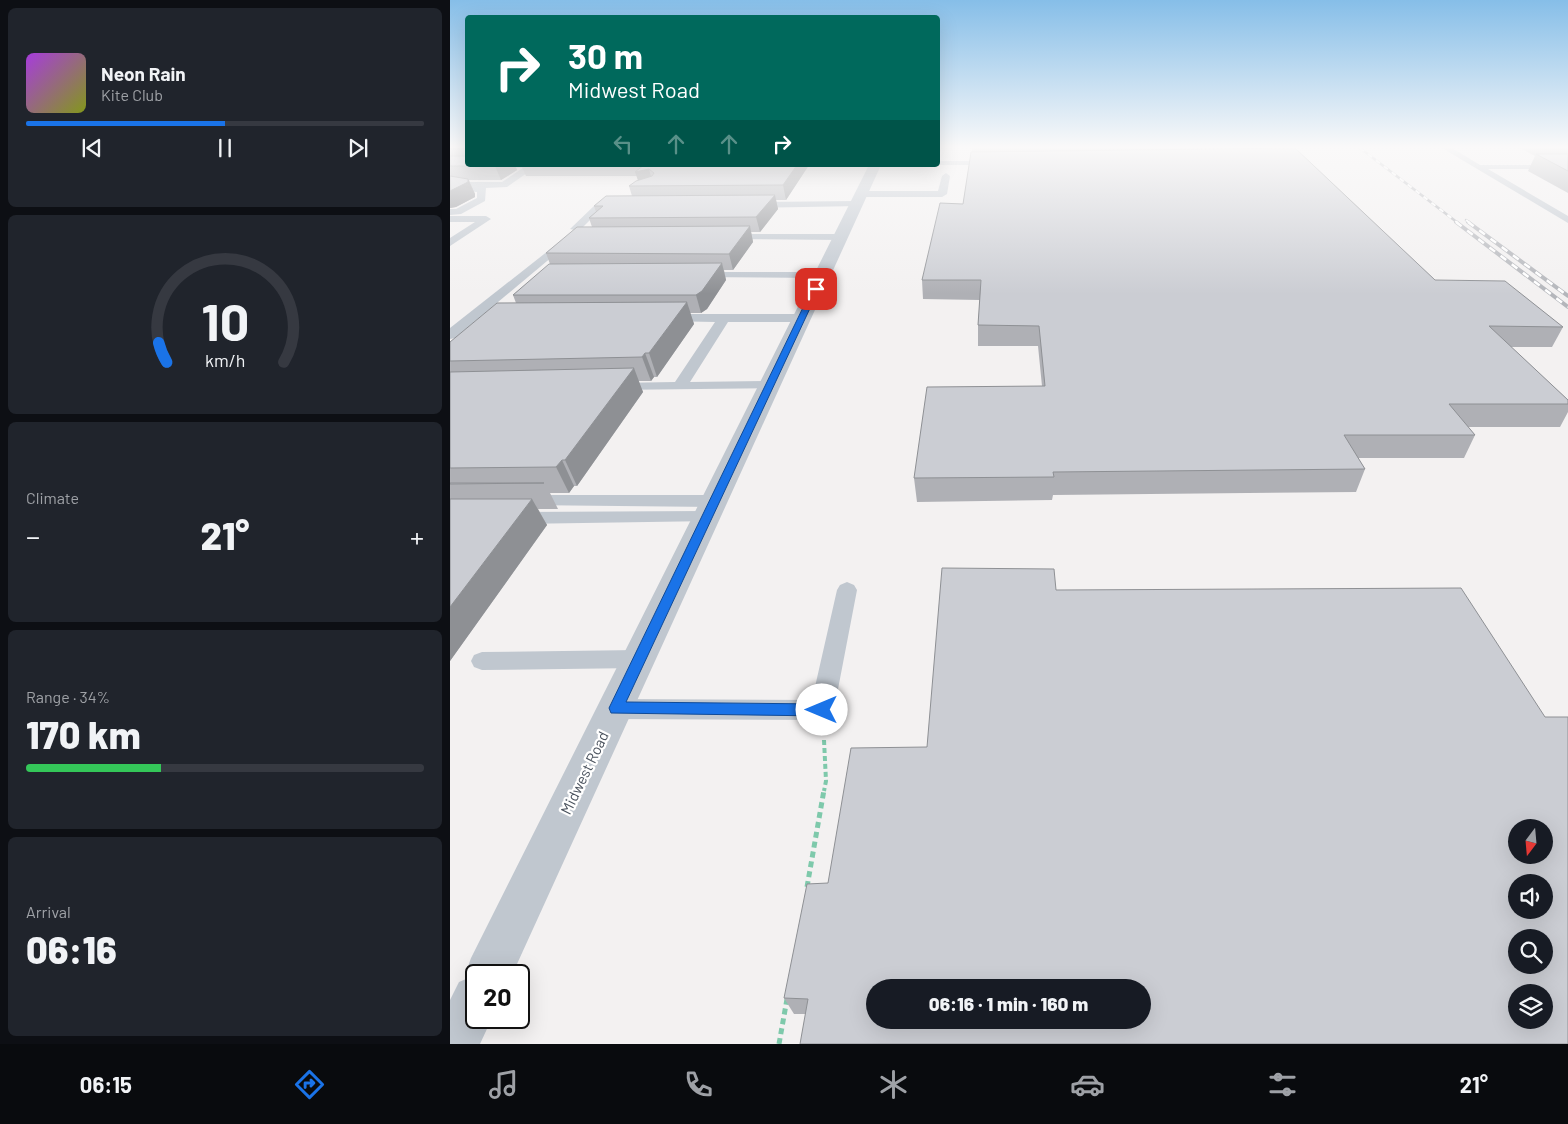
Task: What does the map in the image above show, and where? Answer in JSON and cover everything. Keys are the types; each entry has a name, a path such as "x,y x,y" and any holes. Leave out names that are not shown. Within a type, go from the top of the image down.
{"street":[{"name":"Midwest Road","path":"493,964 802,318 822,275 838,221 854,197"},
{"path":"454,1044 465,1022"}],"lane":[{"path":"450,212 458,212 482,197"},
{"path":"716,237 838,221 932,197"},
{"path":"1528,197 1568,220"},
{"path":"594,229 575,229 599,206 625,203"},
{"path":"737,205 838,221"},
{"path":"450,219 486,219 450,243"},
{"path":"724,228 838,221"},
{"path":"450,335 569,238 579,238"},
{"path":"450,251 458,251 450,256"},
{"path":"686,275 822,275"},
{"path":"521,276 541,276"},
{"path":"656,318 802,318"},
{"path":"680,386 724,318"},
{"path":"469,319 489,319"},
{"path":"600,388 770,385"},
{"path":"599,518 609,501"},
{"path":"609,501 710,509 599,518 504,509 609,501"},
{"path":"616,708 822,710 847,590"},
{"path":"482,661 638,659"}],"path":[{"path":"805,898 826,781 822,710"},
{"path":"779,1044 788,995"}],"building":[{"path":"605,197 774,197 756,217 589,218 603,206 594,206"},
{"path":"964,197 1347,197 1435,280 1505,281 1563,327 1489,326 1568,400 1568,404 1449,404 1475,435 1344,435 1365,469 1053,472 1054,477 914,478 927,387 1045,386 1039,326 978,325 981,280 922,280 940,203 963,204"},
{"path":"750,226 729,254 546,253 577,227"},
{"path":"722,263 702,291 696,295 513,295 549,264"},
{"path":"687,302 649,353 645,353 642,357 450,361 450,342 497,303"},
{"path":"634,368 565,460 562,460 556,467 450,468 450,372"},
{"path":"450,483 544,483 450,484"},
{"path":"450,499 532,499 450,607"},
{"path":"942,568 1054,569 1056,590 1461,588 1545,717 1568,717 1568,1044 800,1044 808,999 784,998 807,884 828,883 851,748 927,747"}],"railway":[{"path":"1424,197 1458,223"},
{"path":"1466,220 1470,223"},
{"path":"1456,222 1568,307"},
{"path":"1468,222 1568,296"}],"route":[{"path":"816,289 616,708 822,710"}]}
